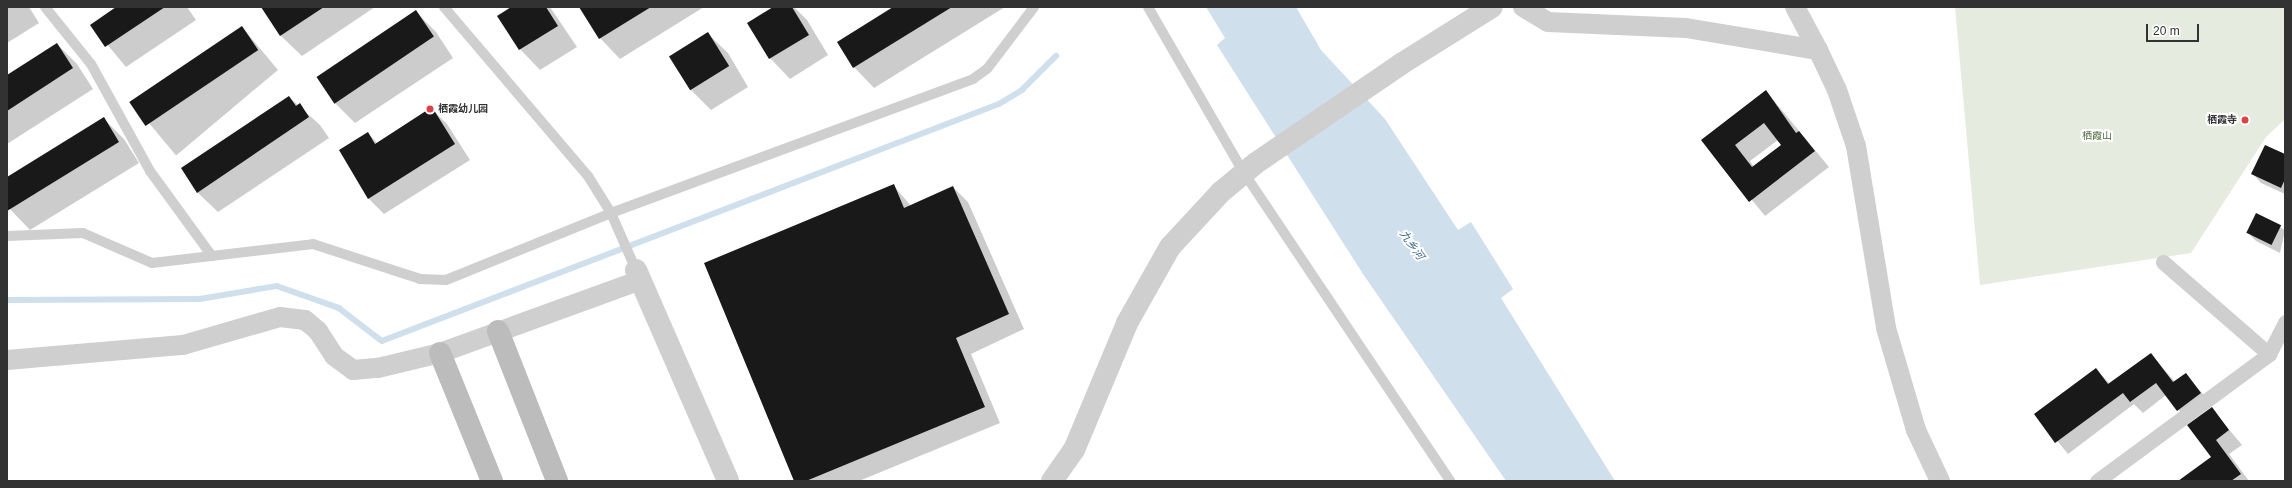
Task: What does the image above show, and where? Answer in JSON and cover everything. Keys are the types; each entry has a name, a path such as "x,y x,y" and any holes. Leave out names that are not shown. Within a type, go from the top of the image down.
{"main road":[{"path":"498,331 557,481"},
{"path":"440,353 492,481"}],"street":[{"path":"1052,481 1074,450 1127,323 1170,247 1250,168 1401,64 1492,7"},
{"path":"1523,7 1548,22 1686,28 1818,50"},
{"path":"1795,7 1837,90 1856,146 1886,328 1916,430 1940,481"},
{"path":"2163,262 2269,354"},
{"path":"7,360 184,345 280,317 306,320 318,331 334,356 353,370 378,368 440,353 639,275 728,481"},
{"path":"2097,481 2269,354 2285,322"}],"lane":[{"path":"45,7 91,64 150,171 212,256"},
{"path":"444,7 588,176 611,213 639,275"},
{"path":"7,236 83,233 152,263 314,244 420,279 446,280 611,213 973,79 987,69 1034,7"},
{"path":"1148,7 1450,481"}],"green space":[{"name":"栖霞山","path":"1955,7 2285,7 2285,119 2266,137 2191,253 1980,285"}],"water":[{"name":"九乡河","path":"1206,7 1296,7 1321,50 1385,119 1458,230 1471,222 1513,289 1501,298 1615,481 1506,481 1363,274 1217,45 1225,38"}],"building":[{"path":"116,7 165,7 105,47 90,25"},
{"path":"261,7 324,7 280,36"},
{"path":"511,7 546,7 558,26 519,50 497,16"},
{"path":"579,7 651,7 599,39"},
{"path":"773,7 792,7 809,35 769,59 747,23"},
{"path":"893,7 952,7 853,68 837,42"},
{"path":"416,10 434,37 334,104 317,77"},
{"path":"242,26 258,50 145,126 129,102"},
{"path":"708,32 729,66 690,90 669,56"},
{"path":"57,43 73,68 7,111 7,75"},
{"path":"1766,90 1796,133 1799,131 1815,151 1749,202 1701,140","holes":["1764,123 1781,145 1752,167 1735,145"]},
{"path":"289,96 296,106 300,103 309,117 197,193 181,168"},
{"path":"432,107 455,144 368,199 339,150 368,132 375,144"},
{"path":"104,117 119,142 7,211 7,177"},
{"path":"2265,145 2285,154 2285,179 2281,188 2251,174"},
{"path":"894,184 904,208 953,186 1009,314 956,338 985,407 806,481 794,481 704,263"},
{"path":"2256,213 2281,225 2272,245 2246,233"},
{"path":"2151,353 2173,382 2186,373 2201,393 2177,411 2156,383 2130,402 2123,393 2055,443 2034,414 2096,368 2108,384"},
{"path":"2212,407 2229,430 2216,440 2241,474 2231,481 2178,481 2211,457 2187,425"}],"waterway":[{"path":"7,300 200,299 277,286 339,308 382,341 999,104 1022,90 1056,56"}],"place":[{"name":"栖霞幼儿园","path":"430,109"},
{"name":"栖霞寺","path":"2245,120"}]}
